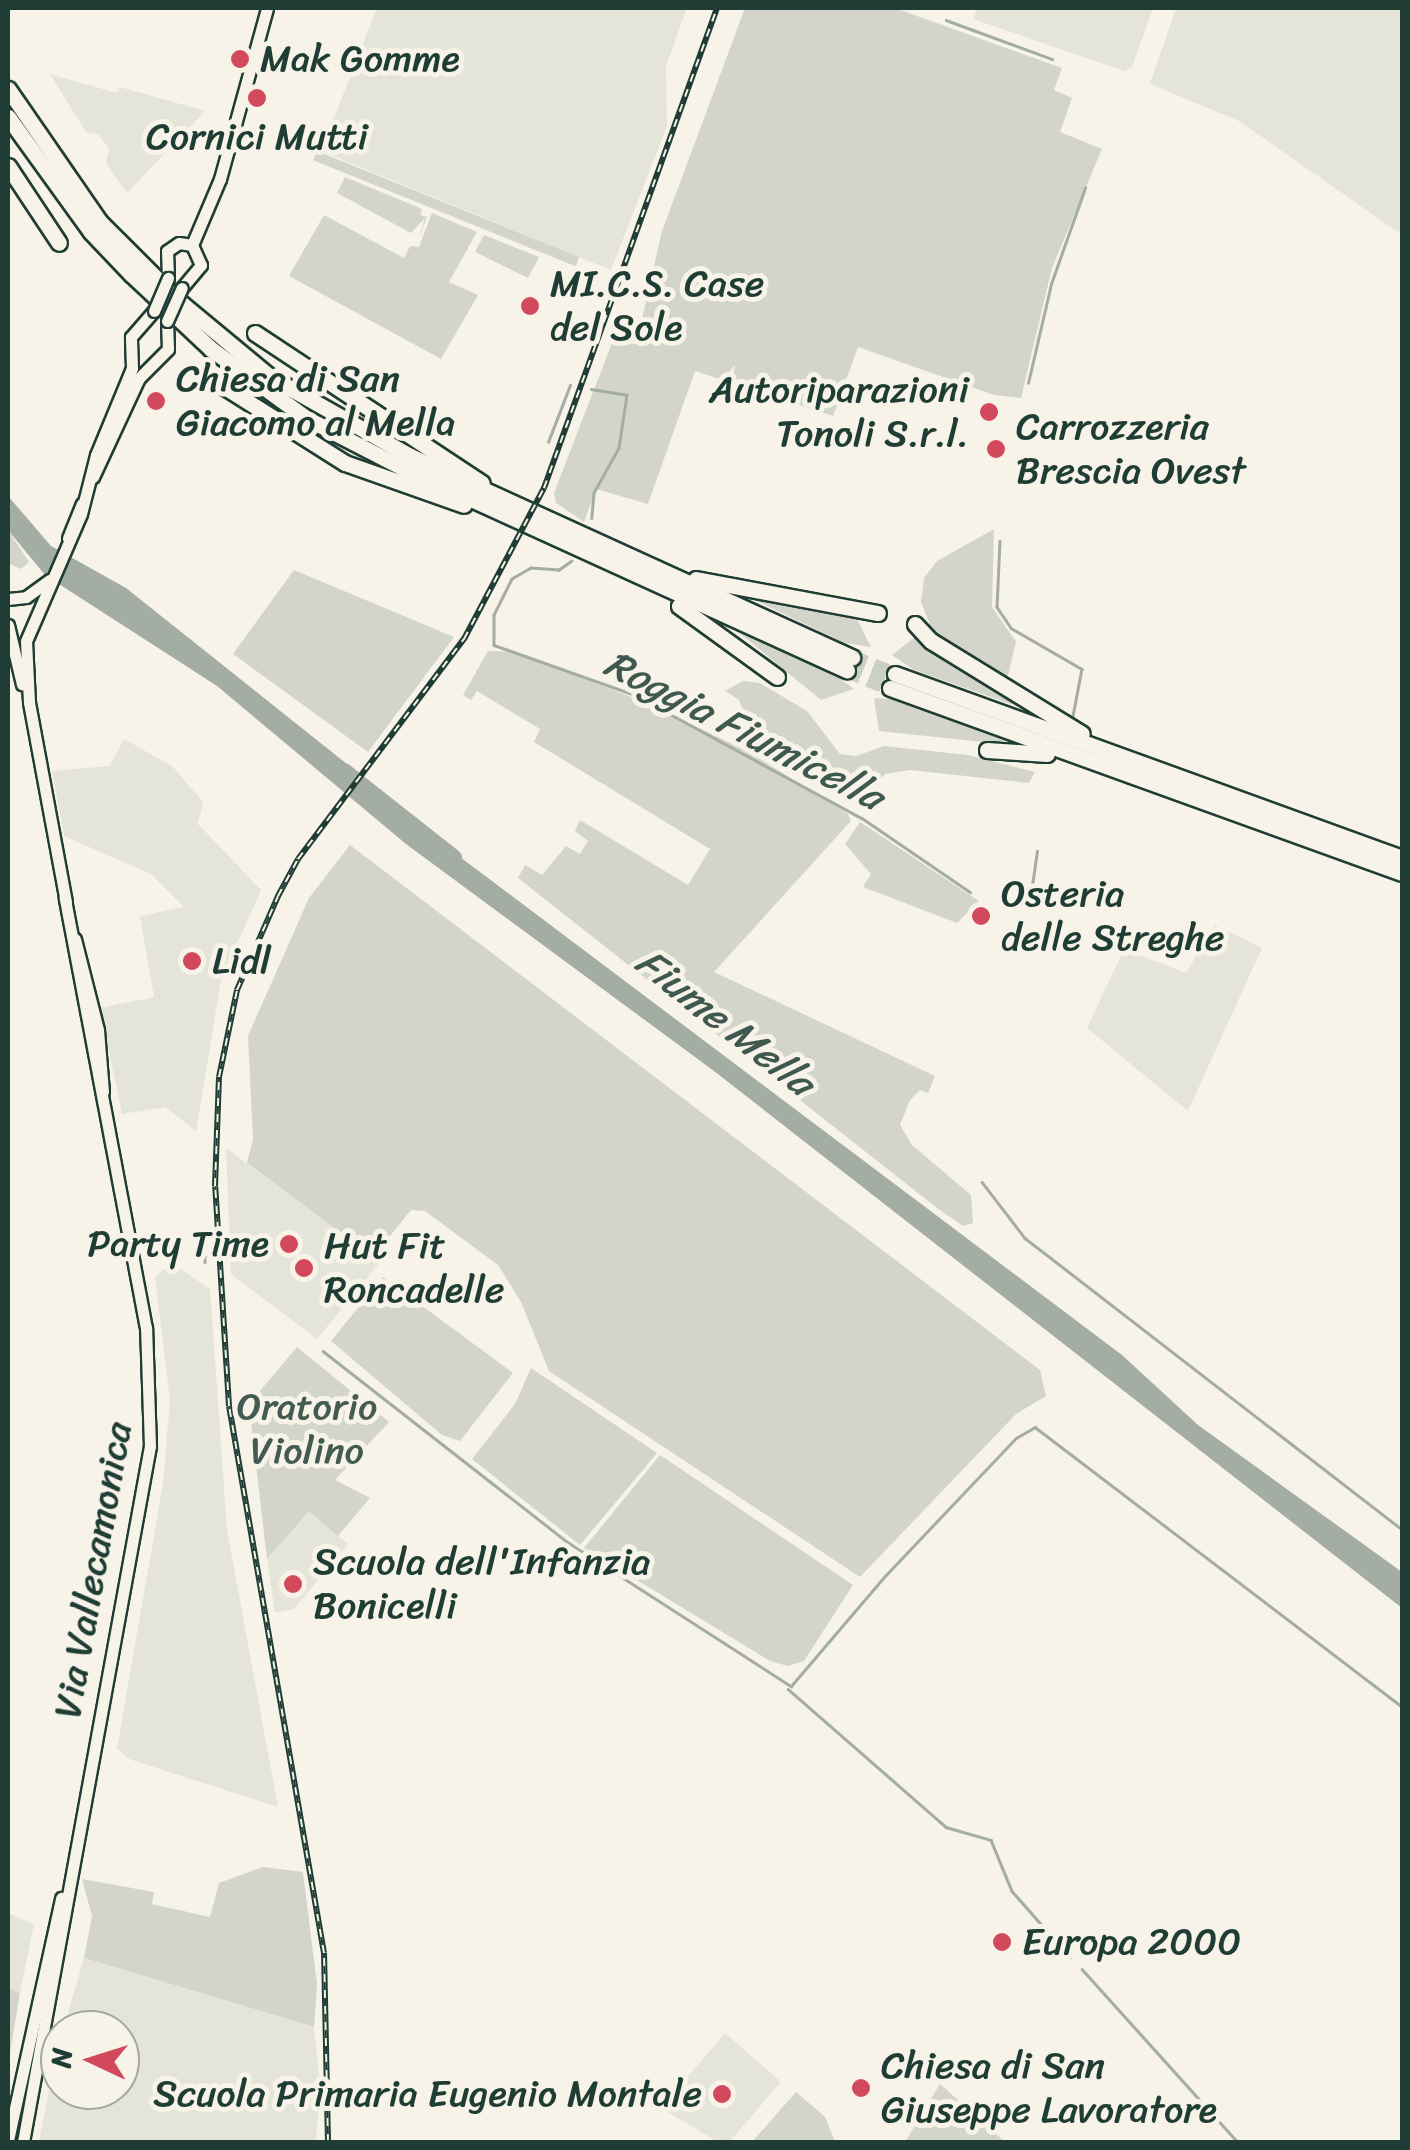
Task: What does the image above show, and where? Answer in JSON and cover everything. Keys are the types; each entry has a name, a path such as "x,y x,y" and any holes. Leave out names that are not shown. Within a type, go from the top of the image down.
{"highway":[{"path":"8,89 100,221 219,337 356,430 497,495 628,565 777,677"},
{"path":"8,117 91,232 236,368 351,442 520,522"},
{"path":"8,166 59,242"},
{"path":"255,333 410,429 497,495"},
{"path":"223,386 345,462 520,522 628,565 850,664"},
{"path":"628,565 726,588 878,613"},
{"path":"915,624 931,642 1132,769 1402,858"},
{"path":"892,681 1402,873"},
{"path":"987,750 1044,753 1105,775 1132,769"}],"main road":[{"path":"192,245 220,179 267,8"},
{"path":"33,619 82,504 135,356 130,337 154,311 168,276 167,251 179,243 192,245"},
{"path":"92,477 136,383 168,349 166,326 185,284 202,264 192,245"},
{"path":"168,276 185,284"},
{"path":"146,324 166,326"},
{"path":"135,356 153,362"},
{"path":"8,599 26,597 52,576"},
{"path":"26,597 33,619"},
{"path":"8,625 33,619"},
{"name":"Via Vallecamonica","path":"29,702 33,619"},
{"name":"Via Vallecamonica","path":"8,625 29,702 146,1328 150,1446 68,1875 8,2140"},
{"name":"Via Vallecamonica","path":"23,2142 56,1983 68,1875"}],"shaded area":[{"path":"377,8 687,8 666,66 667,126 611,270 321,151"},
{"path":"978,8 1153,8 1132,67 1124,71 973,19"},
{"path":"1176,8 1402,8 1402,235 1239,121 1150,84"},
{"path":"50,74 117,93 120,87 205,111 127,193 106,163 109,149 98,134 86,132"},
{"path":"8,496 51,546 126,588 357,772 366,794 456,854 1122,1355 1198,1425 1402,1572 1402,1608 714,1071 406,844 217,686 45,575 8,530"},
{"path":"124,739 172,766 203,802 198,824 261,890 221,980 196,1131 165,1107 122,1114 100,1008 154,997 140,916 184,907 151,874 64,836 52,771 110,766"},
{"path":"1215,925 1262,948 1188,1111 1087,1028 1124,949 1186,973"},
{"path":"226,1148 380,1262 317,1339 231,1274"},
{"path":"172,1263 210,1289 227,1530 278,1807 129,1759 117,1748 163,1484 170,1400 155,1277"},
{"name":"Scuola dell'Infanzia Bonicelli","path":"309,1510 348,1544 294,1609 275,1613 267,1559"},
{"path":"8,1913 34,1924 20,1993 8,1988"},
{"path":"84,1958 314,2027 320,2085 316,2142 39,2142 45,2110 140,2110 140,2010 69,2010"},
{"name":"Scuola Primaria Eugenio Montale","path":"725,2033 781,2082 731,2140 718,2142 661,2108"}],"green space":[{"path":"745,8 895,8 1062,68 1054,90 1072,98 1060,132 1102,149 1052,268 1021,398 994,395 858,347 833,416 695,371 648,504 596,489 584,522 556,503 554,493 612,343 645,344 642,319 662,231"},
{"path":"317,151 579,257 576,266 313,160"},
{"path":"345,177 422,209 420,215 427,217 419,237 425,218 411,233 337,193"},
{"path":"432,213 477,232 449,282 478,295 441,359 289,276 324,215 404,258 410,246 419,247"},
{"path":"484,235 539,257 528,278 475,252"},
{"path":"994,529 992,607 1016,642 1007,679 933,632 921,602 924,578 937,561"},
{"path":"8,530 29,562 21,569 8,563"},
{"path":"294,570 454,637 368,752 233,654"},
{"path":"746,596 856,617 871,647 845,643"},
{"path":"736,630 832,673 854,689 821,700"},
{"path":"919,634 1034,712 914,670 892,655"},
{"path":"488,651 515,652 652,705 749,752 848,814 851,821 714,972 935,1076 928,1093 920,1090 910,1100 900,1125 912,1145 971,1195 973,1223 963,1226 937,1208 518,878 525,865 542,875 566,846 580,854 588,841 575,831 580,820 688,885 710,849 534,742 540,729 477,691 471,700 463,695"},
{"path":"743,681 760,683 807,711 840,754 856,756 884,746 968,755 1035,772 1029,783 910,770 885,774 863,802 750,731 739,700 725,691"},
{"path":"874,698 902,700 1020,746 879,731"},
{"path":"860,822 979,901 957,923 863,887 871,874 845,844"},
{"path":"350,845 1040,1370 1046,1396 1016,1414 860,1577 549,1371 521,1302 498,1265 425,1211 411,1210 373,1257 247,1163 253,1139 248,1036 309,898"},
{"path":"383,1277 513,1373 460,1441 442,1435 331,1341"},
{"name":"Oratorio Violino","path":"297,1347 389,1422 335,1480 370,1498 338,1536 309,1511 267,1559 249,1404"},
{"path":"531,1368 657,1453 580,1545 472,1459 515,1404"},
{"path":"660,1455 853,1585 804,1661 788,1666 770,1661 584,1548"},
{"path":"263,1867 303,1872 317,1984 314,2027 84,1958 92,1916 82,1879 154,1892 152,1904 210,1917 219,1883"},
{"path":"8,1988 20,1993 8,2065"},
{"path":"940,2084 1005,2142 905,2142"},
{"path":"796,2092 825,2117 835,2142 752,2142"}],"waterway":[{"name":"Roggia Fiumicella","path":"946,20 1052,59"},
{"name":"Roggia Fiumicella","path":"1028,383 1051,284 1085,188"},
{"name":"Roggia Fiumicella","path":"548,442 570,385"},
{"name":"Roggia Fiumicella","path":"591,389 627,395 619,448 594,493 592,518"},
{"name":"Roggia Fiumicella","path":"1000,541 997,607 1011,628 1082,669 1073,716"},
{"name":"Roggia Fiumicella","path":"572,561 559,570 531,568 512,579 494,615 494,645 635,695 862,818 970,892"},
{"name":"Fiume Mella","path":"344,772 453,858"},
{"name":"Roggia Fiumicella","path":"1031,893 1037,851"},
{"name":"Roggia Fiumicella","path":"982,1182 1025,1238 1402,1529"},
{"path":"205,1256 205,1262"},
{"path":"323,1351 566,1541 791,1686 885,1576 1016,1438 1035,1427 1402,1707"},
{"path":"788,1689 946,1827 991,1840 1012,1891 1070,1957"},
{"path":"1082,1969 1238,2142"}],"tunnel":[{"path":"852,657 895,674"},
{"path":"847,670 890,688"}],"railway":[{"path":"328,2142 324,1953 229,1406 215,1186 219,1077 237,990 298,859 464,639 544,488 717,8"}],"place":[{"name":"Mak Gomme","path":"240,59"},
{"name":"Cornici Mutti","path":"257,98"},
{"name":"MI.C.S. Case del Sole","path":"530,306"},
{"name":"Chiesa di San Giacomo al Mella","path":"156,401"},
{"name":"Autoriparazioni Tonoli S.r.l.","path":"989,412"},
{"name":"Carrozzeria Brescia Ovest","path":"996,449"},
{"name":"Osteria delle Streghe","path":"981,916"},
{"name":"Lidl","path":"192,961"},
{"name":"Party Time","path":"289,1244"},
{"name":"Hut Fit Roncadelle","path":"304,1268"},
{"name":"Scuola dell'Infanzia Bonicelli","path":"293,1584"},
{"name":"Europa 2000","path":"1002,1942"},
{"name":"Chiesa di San Giuseppe Lavoratore","path":"861,2088"},
{"name":"Scuola Primaria Eugenio Montale","path":"722,2094"}]}
